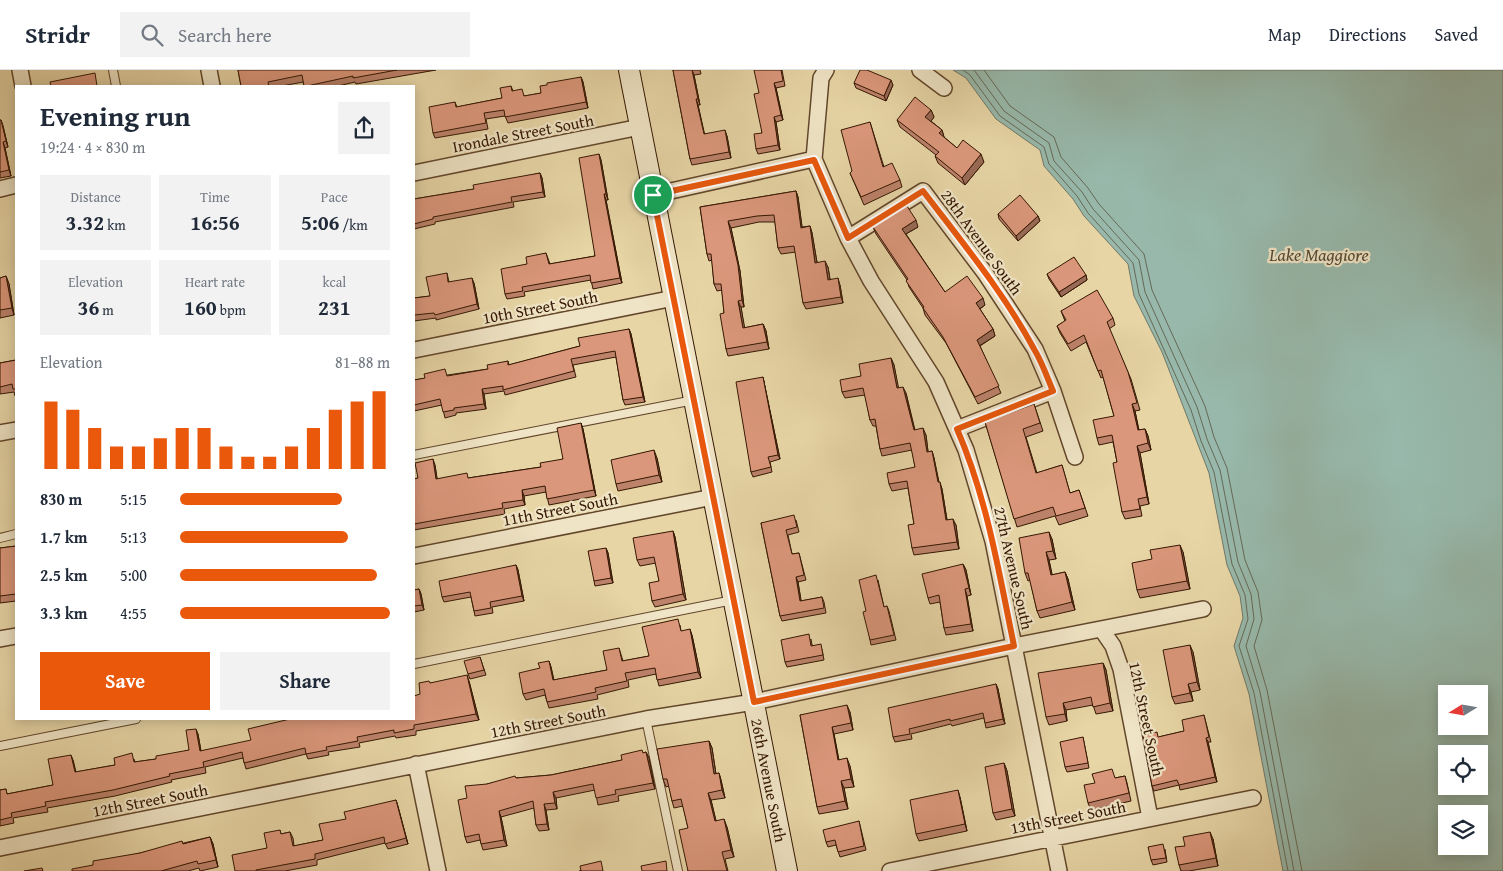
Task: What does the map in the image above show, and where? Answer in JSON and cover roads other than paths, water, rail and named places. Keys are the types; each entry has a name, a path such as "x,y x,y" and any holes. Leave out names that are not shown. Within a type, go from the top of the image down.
{"street":[{"path":"20,70 23,85"},
{"path":"209,70 212,85"},
{"name":"26th Avenue South","path":"628,70 787,871"},
{"name":"27th Avenue South","path":"826,70 821,78 814,160 848,238 871,281 936,382 966,450 993,541 1059,871"},
{"path":"920,70 944,88"},
{"name":"Irondale Street South","path":"415,173 640,127"},
{"path":"653,195 814,160"},
{"path":"0,189 15,186"},
{"name":"28th Avenue South","path":"848,238 923,191 985,272 1034,349 1053,391 1075,457"},
{"name":"10th Street South","path":"415,350 674,298"},
{"path":"957,429 1053,391"},
{"path":"0,433 15,430"},
{"name":"11th Street South","path":"415,556 713,496"},
{"name":"12th Street South","path":"0,848 646,719 754,702 1014,646 1203,609"},
{"name":"12th Street South","path":"1102,630 1113,646 1121,669 1150,818"},
{"path":"0,639 15,636"},
{"path":"416,764 438,871"},
{"name":"13th Street South","path":"890,871 1253,798"}],"lane":[{"path":"113,70 116,85"},
{"path":"415,455 694,400"},
{"path":"0,538 15,534"},
{"path":"415,664 733,600"},
{"path":"646,719 678,871"},
{"path":"0,746 131,720"}],"water":[{"name":"Lake Maggiore","path":"953,70 1503,70 1503,871 1283,871 1249,694 1234,646 1243,618 1240,596 1227,565 1209,473 1162,352 1134,296 1128,264 1084,216 1073,199 1044,166 1040,150 996,119 966,78"}]}
